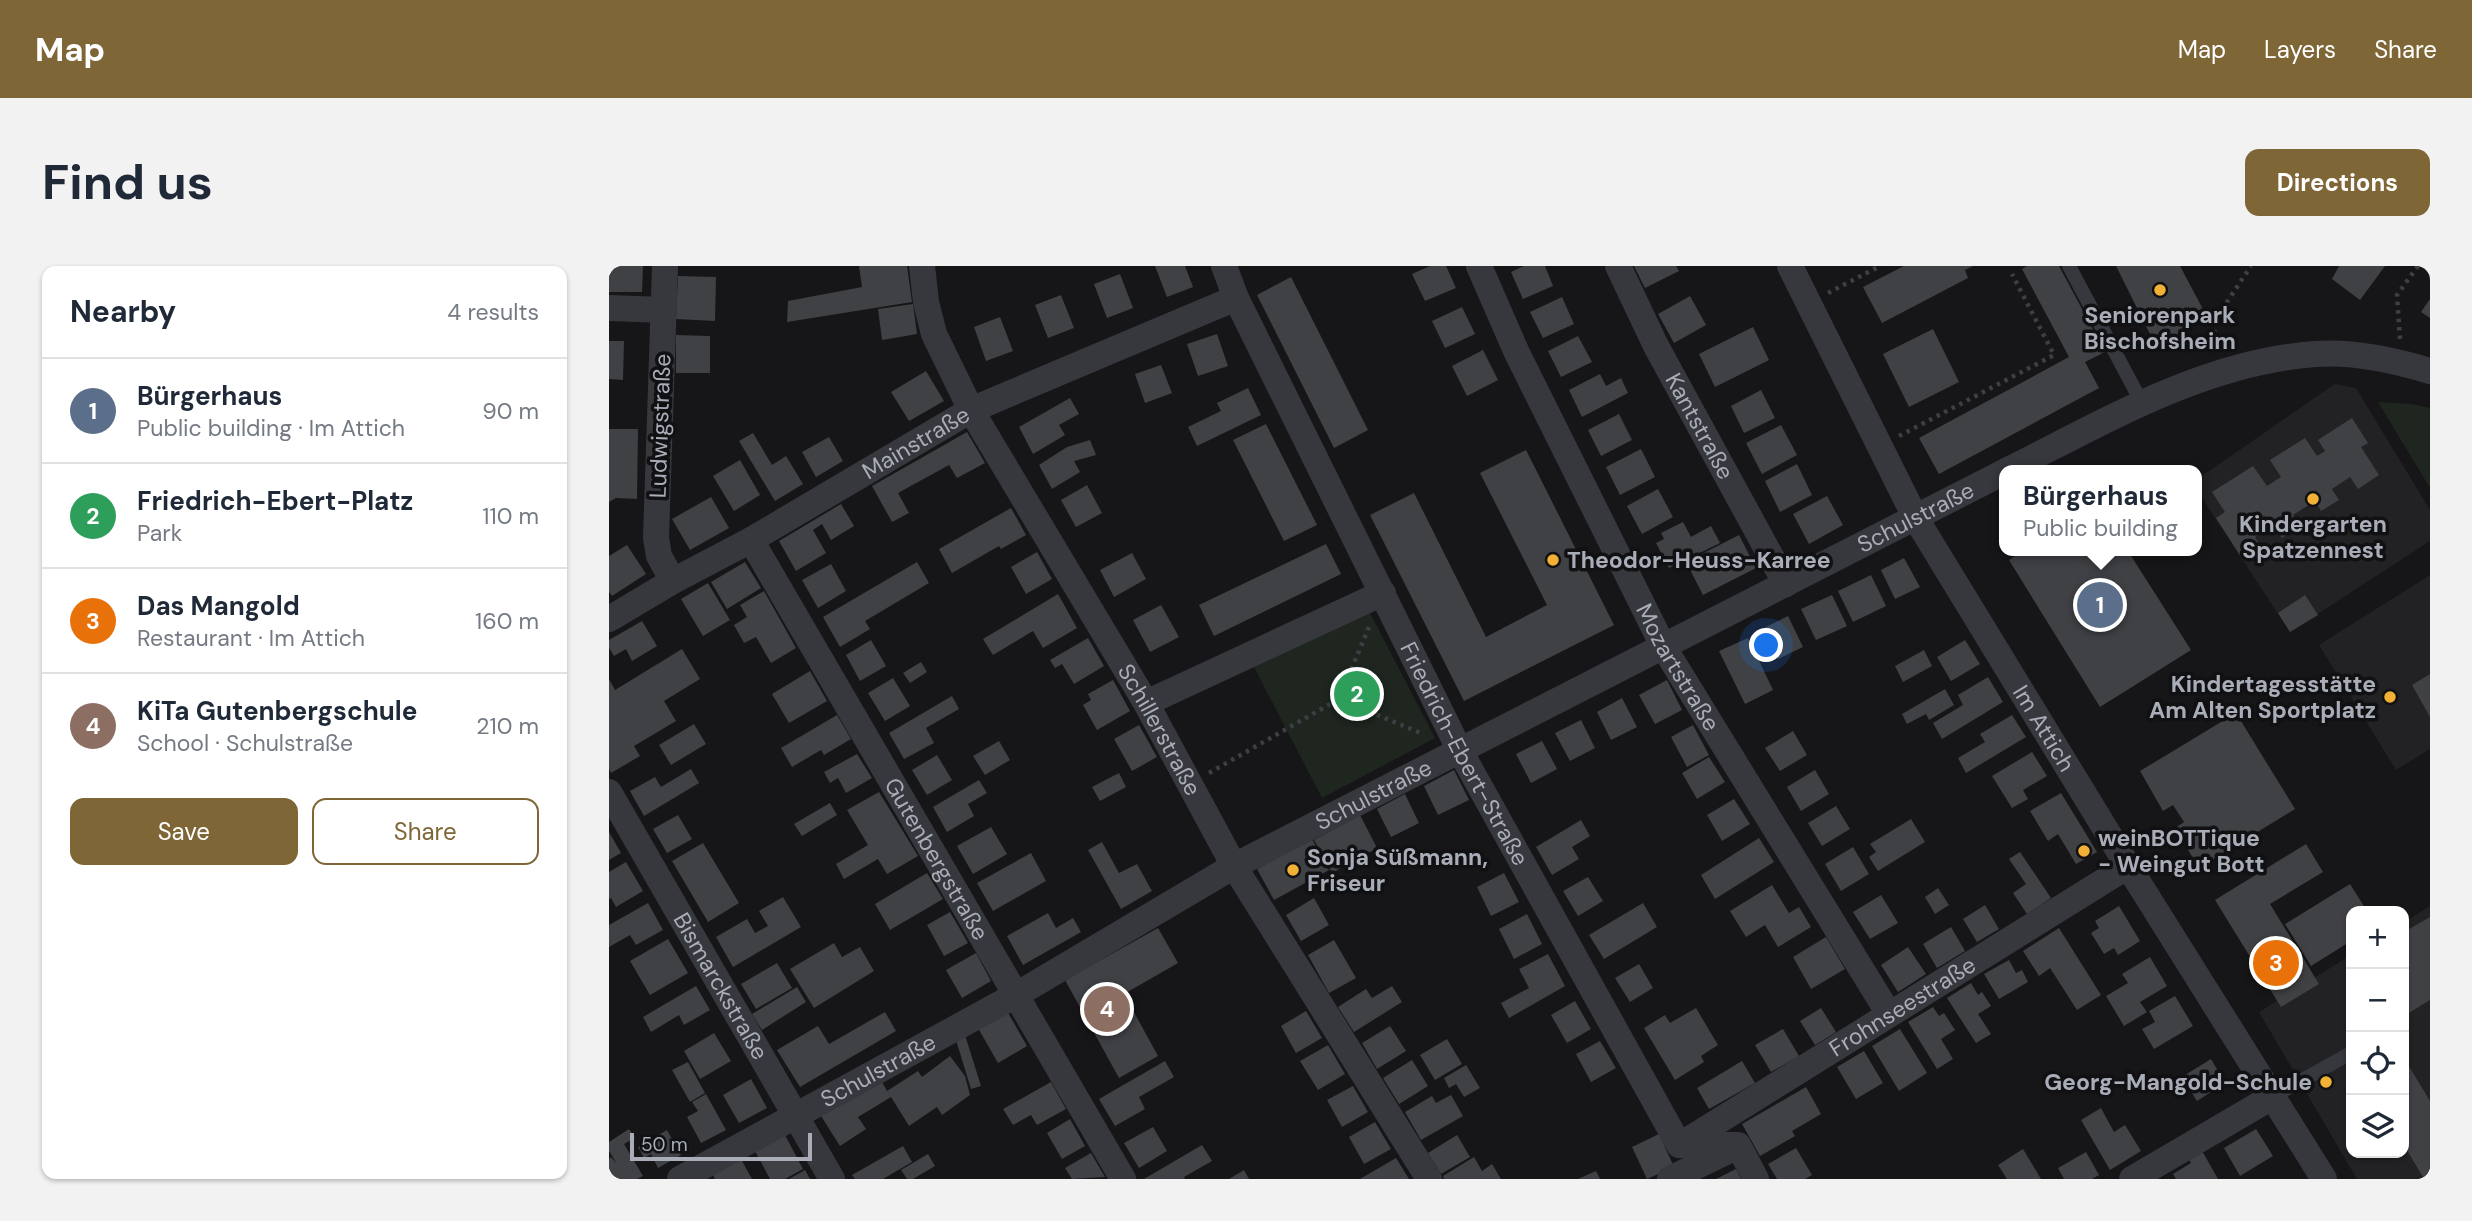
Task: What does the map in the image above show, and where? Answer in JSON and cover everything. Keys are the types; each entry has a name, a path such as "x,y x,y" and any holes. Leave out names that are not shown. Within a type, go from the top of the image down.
{"street":[{"name":"Ludwigstraße","path":"665,266 656,538 659,556 673,581"},
{"name":"Schillerstraße","path":"922,266 926,302 934,334 971,410 1146,703 1234,866 1429,1179"},
{"name":"Friedrich-Ebert-Straße","path":"1224,266 1236,298 1459,749 1679,1145"},
{"name":"Mozartstraße","path":"1479,266 1517,352 1663,646 1889,1014"},
{"name":"Kantstraße","path":"1618,266 1656,346 1786,584"},
{"name":"Im Attich","path":"1790,266 1915,517 2128,866 2324,1179"},
{"name":"Mainstraße","path":"609,619 751,540 971,410 1236,298"},
{"path":"609,309 664,310"},
{"name":"Schulstraße","path":"2018,465 2142,403 2211,376 2266,361 2316,354 2358,356 2401,362 2430,370"},
{"name":"Schulstraße","path":"680,1179 1016,995 1234,866 1999,475"},
{"name":"Gutenbergstraße","path":"751,540 1122,1179"},
{"path":"1146,703 1383,593"},
{"name":"Bismarckstraße","path":"609,792 832,1179"},
{"name":"Frohnseestraße","path":"1679,1145 2128,866"},
{"path":"2132,1179 2272,1097"},
{"path":"1679,1145 1738,1145"},
{"path":"1669,1179 1738,1145"},
{"path":"1738,1145 1756,1179"}],"lane":[{"path":"2069,266 2142,403"},
{"path":"2272,1097 2346,1056"}],"path":[{"path":"1809,304 1880,266"},
{"path":"2211,376 2215,320 2251,266"},
{"path":"2401,362 2397,295 2418,266"},
{"path":"1880,446 2054,355 2012,274"},
{"path":"1190,784 1339,699 1383,593"},
{"path":"1339,699 1459,749"}],"shaded area":[{"name":"Kindergarten Spatzennest","path":"2335,384 2356,388 2430,510 2430,541 2290,632 2202,498 2202,476"},
{"path":"2378,402 2430,408 2430,488"},
{"name":"Kindertagesstätte Am Alten Sportplatz","path":"2430,575 2430,749 2396,770 2319,645"},
{"path":"1368,609 1435,738 1322,798 1254,667"},
{"name":"Georg-Mangold-Schule","path":"2430,906 2430,1179 2357,1179 2259,1012 2346,958 2346,1158 2409,1158 2409,919"}],"building":[{"path":"609,266 643,266 642,292 609,292"},
{"path":"859,266 907,266 912,302 787,322 788,301 862,287"},
{"path":"1155,266 1185,266 1193,287 1167,297"},
{"path":"1430,266 1446,266 1456,288 1425,301 1412,274"},
{"path":"1524,266 1545,266 1553,286 1523,299 1511,272"},
{"path":"1634,266 1676,266 1679,271 1645,288"},
{"path":"1904,266 1973,266 1965,270 1968,278 1882,323 1863,287"},
{"path":"2027,266 2059,266 2105,352 2085,362 2099,388 1939,474 1919,438 2069,357 2022,269"},
{"name":"Seniorenpark Bischofsheim","path":"2116,266 2180,266 2205,313 2187,323 2191,329 2170,339 2167,332 2152,338"},
{"path":"2339,266 2385,266 2360,300 2332,279"},
{"path":"1120,274 1133,308 1107,318 1094,284"},
{"path":"678,276 716,277 715,321 676,319"},
{"path":"1291,277 1368,430 1334,448 1257,295"},
{"path":"1061,295 1074,328 1048,338 1035,305"},
{"path":"1690,296 1706,325 1674,343 1658,314"},
{"path":"1562,297 1574,324 1543,338 1530,312"},
{"path":"2430,299 2430,318 2421,312"},
{"path":"913,304 917,334 882,340 878,309"},
{"path":"1462,307 1475,334 1445,348 1432,321"},
{"path":"1000,317 1013,351 986,361 974,327"},
{"path":"1753,327 1769,360 1715,387 1699,354"},
{"path":"1933,329 1959,382 1909,407 1883,354"},
{"path":"1217,334 1228,366 1198,376 1187,344"},
{"path":"676,335 710,336 710,373 676,373"},
{"path":"1578,336 1592,362 1561,377 1548,351"},
{"path":"609,341 624,341 623,380 609,379"},
{"path":"1483,350 1498,380 1467,396 1452,366"},
{"path":"1161,365 1172,393 1145,403 1135,374"},
{"path":"926,371 944,401 909,421 891,392"},
{"path":"1600,374 1606,386 1621,378 1628,393 1582,417 1569,390"},
{"path":"1248,388 1261,415 1197,446 1188,427 1221,411 1217,403"},
{"path":"1761,390 1775,418 1744,433 1731,406"},
{"path":"1070,398 1079,414 1059,425 1065,435 1033,454 1019,427"},
{"path":"1619,414 1632,440 1601,456 1588,430"},
{"path":"2352,418 2368,443 2361,447 2379,475 2358,489 2350,477 2332,489 2339,500 2321,511 2315,501 2293,515 2300,526 2282,538 2273,525 2255,537 2262,548 2243,560 2216,518 2225,512 2212,492 2253,466 2267,486 2281,477 2270,460 2305,438 2317,456 2325,451 2318,440"},
{"path":"1266,424 1317,525 1284,541 1233,440"},
{"path":"1781,425 1797,455 1762,474 1746,443"},
{"path":"609,429 638,429 637,499 616,498 609,502"},
{"path":"967,432 985,463 957,478 949,465 898,493 909,513 892,522 872,486"},
{"path":"753,433 772,465 786,456 803,484 775,501 739,441"},
{"path":"829,437 843,461 816,477 802,452"},
{"path":"1090,440 1096,455 1074,461 1080,472 1052,489 1039,465 1067,447"},
{"path":"1641,449 1655,477 1620,495 1606,467"},
{"name":"Theodor-Heuss-Karree","path":"1526,450 1614,625 1464,701 1370,515 1414,493 1486,637 1547,605 1480,473"},
{"path":"740,460 760,495 734,511 713,476"},
{"path":"1797,464 1812,495 1780,512 1765,481"},
{"path":"1087,485 1102,513 1076,527 1061,500"},
{"path":"1658,489 1673,517 1642,534 1627,506"},
{"path":"1827,496 1843,525 1809,544 1793,514"},
{"path":"711,497 729,528 690,550 672,519"},
{"path":"841,504 854,526 831,540 822,524 813,530 826,553 796,571 779,541"},
{"path":"1011,508 1026,535 1001,549 999,546 952,573 939,549"},
{"path":"1683,522 1691,537 1711,526 1720,543 1669,568 1656,543 1664,539 1661,533"},
{"path":"1739,535 1756,568 1703,595 1686,562"},
{"path":"1326,544 1341,574 1214,636 1199,605"},
{"path":"627,545 646,574 612,596 609,592 609,556"},
{"path":"1037,552 1052,579 1026,594 1011,567"},
{"path":"1132,553 1146,579 1114,597 1100,570"},
{"path":"2015,556 2131,556 2191,650 2100,707 2009,560"},
{"path":"1904,558 1920,587 1895,599 1881,570"},
{"path":"745,562 761,588 727,609 711,582"},
{"path":"917,562 929,583 865,621 870,629 840,647 823,617"},
{"path":"831,564 846,591 818,608 802,580"},
{"path":"1871,575 1886,606 1853,622 1838,591"},
{"path":"708,583 730,620 703,636 681,599"},
{"path":"764,591 796,648 771,663 756,637 744,643 734,625 747,617 740,605"},
{"path":"1058,594 1077,628 1043,648 1033,631 993,655 983,639"},
{"path":"1832,595 1847,626 1816,640 1801,609"},
{"path":"2305,595 2318,615 2290,632 2278,613"},
{"path":"1161,605 1179,637 1150,652 1133,620"},
{"path":"1788,616 1803,647 1778,659 1764,628"},
{"path":"642,621 657,646 632,661 626,649 614,656 609,648 609,640"},
{"path":"1088,638 1104,666 1074,684 1062,664 1055,668 1050,660"},
{"path":"1748,638 1773,690 1745,704 1719,651"},
{"path":"871,640 886,666 860,681 846,655"},
{"path":"1965,640 1980,664 1951,681 1937,657"},
{"path":"682,649 700,679 664,701 676,721 634,746 640,756 611,773 609,679 615,690"},
{"path":"1924,650 1932,666 1903,682 1895,666"},
{"path":"921,662 927,672 910,683 903,673"},
{"path":"810,671 827,701 789,723 772,694"},
{"path":"2430,674 2430,717 2412,685"},
{"path":"1988,677 2003,702 1942,739 1933,723 1963,705 1958,695"},
{"path":"893,678 910,706 885,721 868,693"},
{"path":"1113,680 1130,711 1097,730 1083,705 1091,700 1088,694"},
{"path":"1667,680 1682,710 1655,724 1639,695"},
{"path":"1945,689 1954,705 1929,720 1926,714 1907,724 1902,714"},
{"path":"952,696 959,709 926,728 934,743 904,759 889,733"},
{"path":"1622,698 1637,727 1611,740 1597,712"},
{"path":"2236,713 2295,809 2199,868 2175,828 2184,822 2173,805 2163,811 2140,771"},
{"path":"837,715 851,739 824,755 821,750 792,767 781,748"},
{"path":"2012,715 2026,737 1966,773 1958,758 1985,742 1980,734"},
{"path":"1581,720 1595,748 1570,761 1555,733"},
{"path":"694,724 706,744 671,765 659,745"},
{"path":"1139,725 1157,757 1132,771 1114,739"},
{"path":"1693,725 1709,755 1687,767 1671,737"},
{"path":"1793,731 1807,755 1780,771 1765,748"},
{"path":"999,741 1010,760 985,775 973,756"},
{"path":"1542,741 1557,769 1531,783 1516,754"},
{"path":"2032,752 2047,776 2023,790 2028,799 2012,808 1992,776"},
{"path":"857,754 872,778 846,793 838,778 830,783 824,772"},
{"path":"937,755 952,780 927,795 912,770"},
{"path":"1709,757 1725,782 1697,799 1682,773"},
{"path":"691,769 699,783 644,816 630,791 655,777 661,787"},
{"path":"1454,770 1469,800 1438,815 1424,786"},
{"path":"1815,770 1829,794 1801,811 1787,787"},
{"path":"1119,773 1126,787 1100,801 1092,787"},
{"path":"979,780 987,793 968,804 974,816 947,832 933,807"},
{"path":"879,792 918,856 887,874 878,859 844,879 836,864 868,845 847,810"},
{"path":"2061,793 2097,852 2076,864 2058,834 2048,841 2030,811"},
{"path":"1405,794 1419,823 1391,837 1377,809"},
{"path":"1734,799 1750,824 1722,841 1707,815"},
{"path":"830,803 837,815 802,836 794,824"},
{"path":"1836,806 1850,829 1822,846 1808,823"},
{"path":"678,815 692,839 667,853 653,829"},
{"path":"1360,815 1377,848 1332,873 1314,840"},
{"path":"1911,819 1925,842 1878,871 1869,857 1876,852 1870,844"},
{"path":"1581,820 1590,836 1572,847 1579,859 1552,875 1536,847"},
{"path":"991,827 1007,854 973,874 957,846"},
{"path":"609,832 621,853 609,860"},
{"path":"1759,838 1774,862 1715,899 1701,875"},
{"name":"Sonja Süßmann, Friseur","path":"1312,839 1329,870 1274,900 1257,869"},
{"path":"1102,842 1119,873 1137,864 1152,891 1121,909 1088,850"},
{"path":"703,843 739,903 708,922 672,861"},
{"path":"2306,844 2323,872 2270,904 2319,984 2281,1007 2215,900"},
{"path":"1853,847 1869,874 1841,891 1825,864"},
{"path":"2020,852 2051,898 2027,914 2013,893 2026,884 2009,859"},
{"path":"1031,853 1046,881 993,911 977,883"},
{"path":"626,862 643,891 616,907 611,898 609,899 609,872"},
{"path":"927,873 943,899 890,930 875,904"},
{"path":"1504,873 1519,902 1491,916 1477,887"},
{"path":"1588,877 1603,901 1578,916 1563,891"},
{"path":"2350,884 2364,906 2346,906 2346,944 2311,966 2285,924"},
{"path":"1772,885 1789,913 1799,907 1811,927 1778,947 1765,925 1746,937 1730,911"},
{"path":"1938,888 1949,905 1935,914 1925,897"},
{"path":"1881,895 1898,923 1870,939 1853,912"},
{"path":"783,897 801,927 733,967 716,937 747,919 755,933 768,926 759,911"},
{"path":"1314,898 1329,925 1301,941 1286,915"},
{"path":"648,903 663,930 636,945 630,935 609,947 609,925"},
{"path":"1643,903 1657,927 1604,959 1589,935"},
{"path":"1985,905 1999,929 1977,942 1963,919"},
{"path":"2119,906 2140,941 2118,955 2114,948 2104,954 2091,933 2099,928 2095,921"},
{"path":"950,912 968,943 944,956 927,925"},
{"path":"1048,913 1056,928 1073,918 1081,932 1023,965 1007,936"},
{"path":"1527,914 1542,944 1514,959 1499,929"},
{"path":"2430,917 2430,1000 2409,1013 2409,969 2409,929"},
{"path":"1951,927 1965,951 1937,968 1923,944"},
{"path":"1158,928 1178,963 1124,994 1158,1056 1119,1078 1065,980"},
{"path":"2059,928 2101,995 2077,1010 2050,968 2039,976 2023,951"},
{"path":"1826,937 1845,969 1811,989 1793,957"},
{"path":"668,939 688,973 650,995 630,961"},
{"path":"1334,940 1356,978 1329,993 1308,955"},
{"path":"834,943 842,957 860,947 874,971 814,1008 790,969"},
{"path":"1908,947 1926,974 1898,992 1881,965"},
{"path":"976,953 991,981 962,998 946,970"},
{"path":"1548,954 1565,986 1509,1018 1501,1003 1529,988 1519,969"},
{"path":"2150,957 2167,986 2140,1002 2147,1012 2124,1026 2106,996 2128,983 2122,974"},
{"path":"2009,960 2016,973 2022,970 2028,982 1999,999 1984,974"},
{"path":"777,963 792,988 756,1009 741,984"},
{"path":"1639,964 1653,988 1630,1002 1615,978"},
{"path":"1971,983 1978,995 1982,992 1991,1006 1978,1014 1991,1034 1976,1043 1947,998"},
{"path":"696,986 710,1010 684,1025 679,1015 651,1032 643,1017"},
{"path":"1392,986 1402,1002 1354,1032 1338,1007 1366,989 1372,998"},
{"path":"797,987 806,1002 762,1030 752,1014"},
{"path":"2175,996 2193,1026 2154,1049 2142,1029 2155,1022 2149,1011"},
{"path":"1575,1001 1591,1029 1567,1043 1551,1015"},
{"path":"1933,1007 1939,1016 1944,1013 1955,1030 1941,1039 1953,1059 1937,1069 1908,1022"},
{"path":"1696,1008 1718,1045 1701,1056 1704,1062 1675,1080 1644,1028 1665,1015 1670,1023"},
{"path":"1821,1008 1836,1032 1815,1045 1800,1021"},
{"path":"1007,1011 1027,1046 998,1063 978,1028"},
{"path":"1306,1011 1322,1038 1296,1053 1281,1026"},
{"path":"885,1012 896,1031 800,1087 777,1050 818,1026 829,1044"},
{"path":"1390,1026 1406,1051 1377,1069 1362,1043"},
{"path":"1783,1029 1799,1056 1771,1072 1755,1045"},
{"path":"1900,1029 1927,1073 1899,1091 1872,1046"},
{"path":"714,1033 731,1061 700,1079 684,1051"},
{"path":"965,1035 981,1086 971,1089 956,1040"},
{"path":"1447,1039 1462,1064 1435,1080 1420,1055"},
{"path":"1600,1041 1616,1068 1591,1082 1576,1054"},
{"path":"1328,1045 1345,1074 1318,1090 1300,1061"},
{"path":"1864,1051 1883,1083 1856,1099 1837,1067"},
{"path":"950,1056 965,1076 970,1095 942,1115 937,1107 909,1126 891,1097 858,1117 866,1129 840,1146 821,1116 881,1080 887,1091 918,1071 922,1077"},
{"path":"2211,1059 2225,1083 2197,1101 2182,1077"},
{"path":"1412,1060 1428,1086 1399,1104 1383,1078"},
{"path":"1165,1061 1174,1077 1139,1097 1145,1109 1115,1126 1099,1099"},
{"path":"1742,1061 1755,1083 1709,1109 1697,1088"},
{"path":"688,1062 705,1093 690,1102 672,1070"},
{"path":"1466,1065 1480,1088 1464,1097 1456,1084 1449,1088 1444,1078"},
{"path":"2409,1066 2430,1101 2430,1179 2424,1179 2409,1154"},
{"path":"751,1079 767,1108 739,1123 723,1095"},
{"path":"1051,1082 1066,1109 1037,1125 1031,1115 1013,1125 1003,1109"},
{"path":"1353,1086 1368,1112 1342,1127 1327,1100"},
{"path":"1806,1087 1821,1114 1792,1131 1795,1136 1760,1156 1742,1124"},
{"path":"706,1094 726,1130 701,1143 687,1117 698,1111 692,1102"},
{"path":"1451,1095 1463,1116 1421,1140 1405,1112 1432,1096 1436,1103"},
{"path":"2101,1108 2114,1132 2125,1125 2141,1151 2110,1170 2081,1120"},
{"path":"1070,1119 1085,1146 1062,1159 1047,1133"},
{"path":"1375,1122 1391,1149 1364,1164 1349,1137"},
{"path":"1153,1127 1167,1151 1139,1168 1124,1143"},
{"path":"629,1129 635,1138 624,1144 643,1176 637,1179 609,1179 609,1159 611,1157 617,1164 609,1151 609,1142"},
{"path":"2256,1129 2273,1156 2240,1176 2224,1148"},
{"path":"667,1130 681,1155 658,1168 651,1154 644,1158 638,1147"},
{"path":"1659,1134 1674,1167 1647,1179 1632,1147"},
{"path":"785,1135 803,1169 785,1179 770,1179 755,1151"},
{"path":"1457,1135 1470,1157 1441,1174 1428,1153"},
{"path":"1202,1145 1212,1161 1184,1177 1185,1179 1144,1179"},
{"path":"903,1146 912,1162 883,1179 855,1179 852,1175"},
{"path":"1796,1148 1812,1175 1805,1179 1777,1179 1768,1164"},
{"path":"2023,1149 2041,1179 2007,1179 1998,1165"},
{"path":"2201,1149 2218,1179 2176,1179 2173,1174 2191,1163 2187,1157"},
{"path":"2086,1152 2099,1175 2092,1179 2064,1179 2058,1168"},
{"path":"1091,1153 1105,1177 1072,1179 1065,1168"},
{"path":"928,1154 935,1166 913,1179 907,1179 901,1170"},
{"path":"1474,1157 1482,1171 1492,1164 1501,1179 1444,1179 1443,1176"},
{"path":"1396,1158 1409,1179 1360,1179"},
{"path":"741,1159 752,1179 715,1179 713,1175"},
{"path":"1736,1169 1741,1179 1716,1179"},
{"path":"805,1170 810,1179 789,1179"},
{"path":"1244,1170 1249,1179 1229,1179"},
{"path":"1596,1171 1600,1179 1578,1179"}],"place":[{"name":"Seniorenpark Bischofsheim","path":"2160,290"},
{"name":"Kindergarten Spatzennest","path":"2313,499"},
{"name":"Theodor-Heuss-Karree","path":"1553,560"},
{"name":"Bürgerhaus","path":"2100,605"},
{"name":"Friedrich-Ebert-Platz","path":"1357,694"},
{"name":"Kindertagesstätte Am Alten Sportplatz","path":"2390,697"},
{"name":"weinBOTTique - Weingut Bott","path":"2084,851"},
{"name":"Sonja Süßmann, Friseur","path":"1293,870"},
{"name":"Das Mangold","path":"2276,963"},
{"name":"KiTa Gutenbergschule","path":"1107,1009"},
{"name":"Georg-Mangold-Schule","path":"2326,1082"}]}
